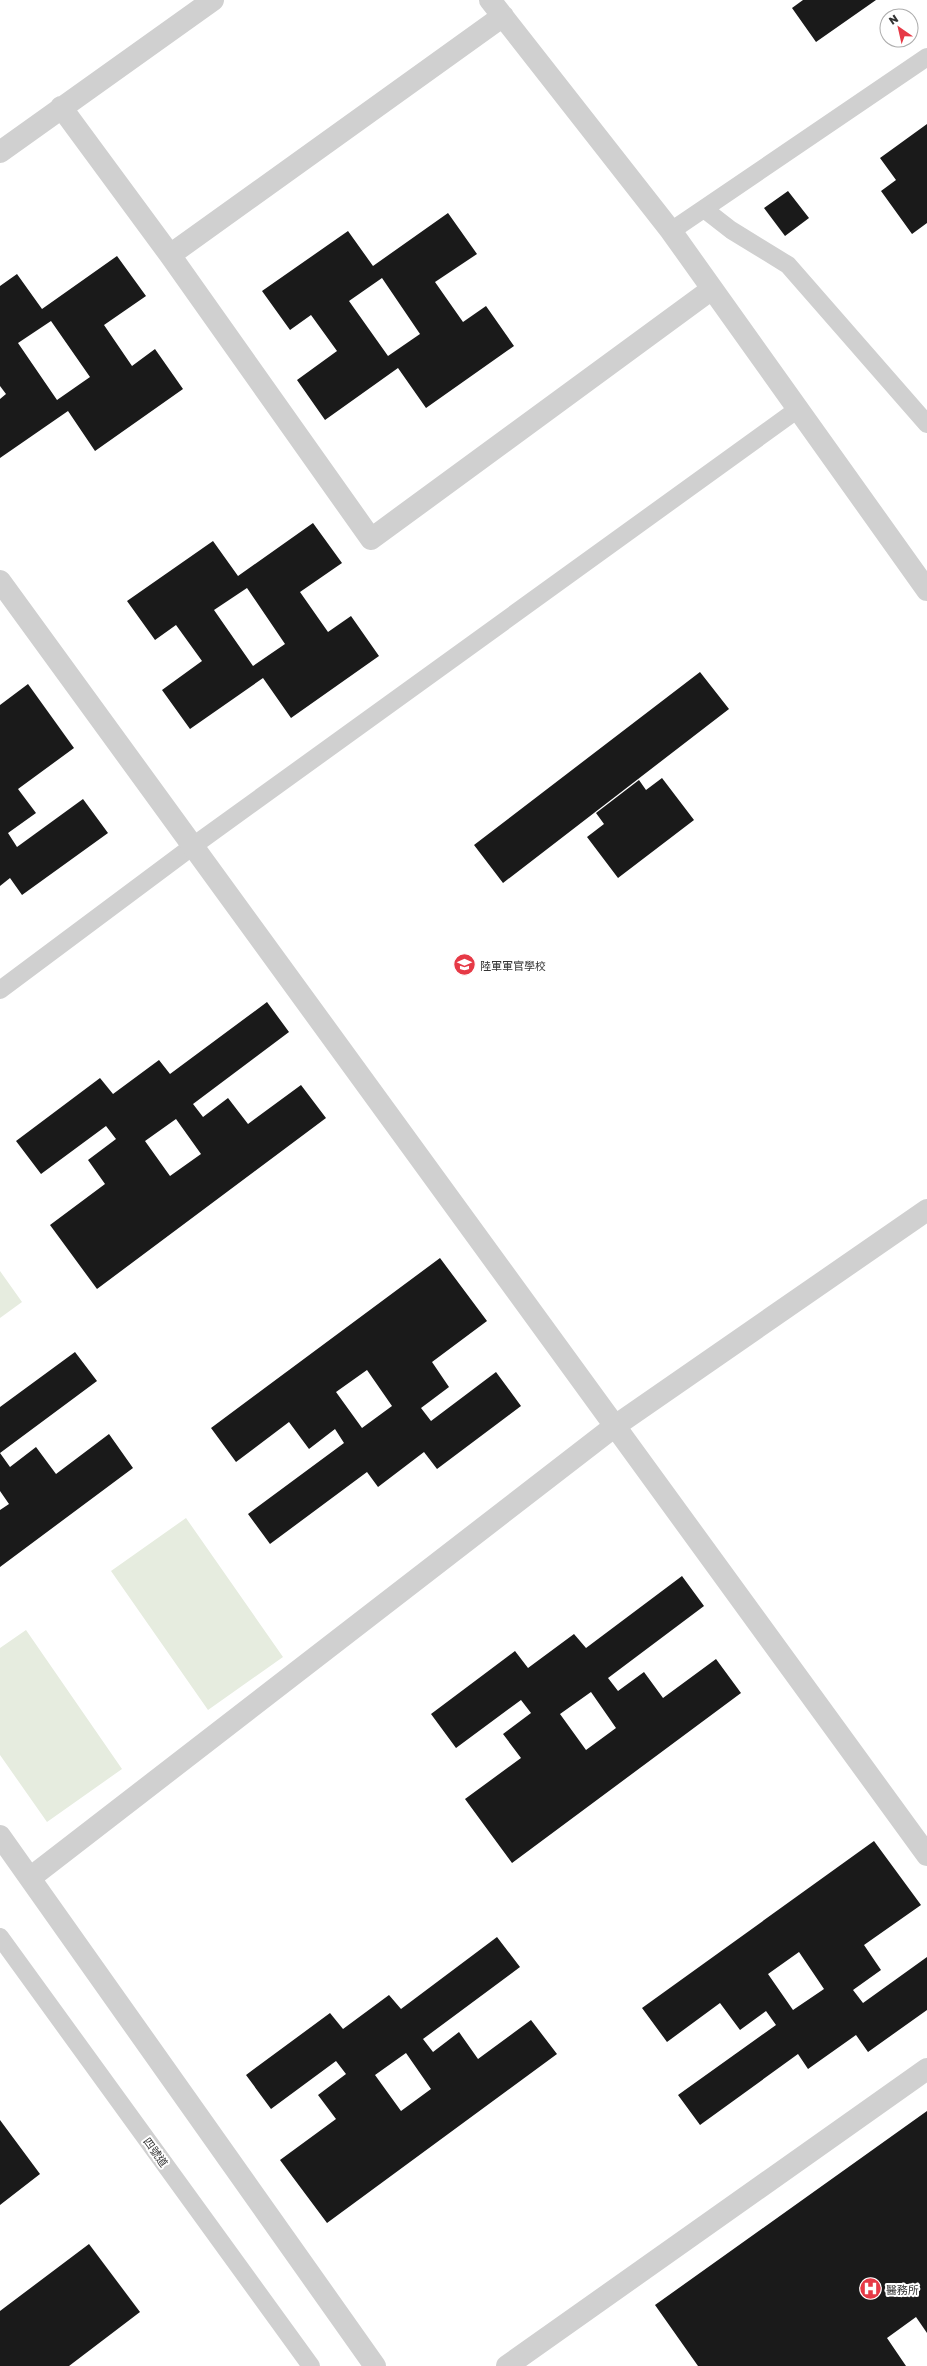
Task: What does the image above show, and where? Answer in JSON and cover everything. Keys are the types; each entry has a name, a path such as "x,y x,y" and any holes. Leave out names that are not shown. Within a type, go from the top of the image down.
{"street":[{"path":"0,152 213,0"},
{"path":"170,255 496,8 671,231 927,590"},
{"path":"61,107 170,255 371,539 712,289"},
{"path":"0,581 927,1854"},
{"path":"30,1878 615,1426 927,1210"},
{"path":"0,1836 375,2366"},
{"path":"507,2366 927,2069"}],"lane":[{"path":"671,231 927,57"},
{"path":"704,208 731,230 788,265 927,424"},
{"path":"0,990 193,846 798,409"},
{"name":"四號道","path":"0,1937 311,2366"}],"shaded area":[{"path":"0,1271 22,1302 0,1318"},
{"path":"186,1518 283,1657 208,1710 111,1571"},
{"path":"26,1630 122,1769 47,1822 0,1755 0,1648"}],"building":[{"path":"803,0 876,0 816,42 792,8"},
{"path":"927,124 927,223 912,234 881,191 896,180 880,158"},
{"path":"788,191 809,218 785,236 764,208"},
{"path":"448,213 477,254 435,282 463,322 486,306 514,346 426,408 398,368 325,420 297,380 337,351 311,315 290,330 262,291 348,231 373,266","holes":["382,278 420,334 388,356 349,301"]},
{"path":"117,256 146,296 104,325 132,366 155,349 183,389 95,451 68,411 0,458 0,399 6,394 0,386 0,286 17,274 42,309","holes":["51,321 90,377 57,400 18,343"]},
{"path":"313,523 342,563 300,592 328,632 351,616 379,656 291,718 263,678 190,729 162,690 202,661 176,625 155,640 127,601 213,541 238,576","holes":["247,588 285,644 253,666 214,610"]},
{"path":"700,672 729,709 503,883 474,845"},
{"path":"28,684 74,748 18,789 36,813 8,833 17,847 83,799 108,833 22,895 10,878 0,886 0,705"},
{"path":"662,778 694,820 618,878 587,837 604,824 596,813 639,780 646,790"},
{"path":"267,1002 289,1032 193,1104 203,1117 228,1098 248,1124 301,1085 326,1118 97,1289 50,1225 105,1184 88,1160 116,1139 106,1126 41,1174 16,1141 100,1078 113,1094 159,1060 170,1074","holes":["176,1119 201,1154 170,1176 145,1141"]},
{"path":"440,1258 487,1321 432,1362 449,1387 421,1408 431,1421 496,1372 521,1406 437,1469 424,1452 378,1487 367,1472 270,1544 248,1514 344,1443 335,1429 309,1449 289,1422 236,1462 211,1428","holes":["367,1370 392,1406 362,1428 336,1392"]},
{"path":"75,1352 97,1381 0,1453 0,1407"},
{"path":"109,1434 133,1468 0,1567 0,1510 9,1504 0,1491 0,1453 10,1467 36,1447 56,1474"},
{"path":"682,1576 704,1606 608,1678 618,1691 644,1672 663,1698 716,1659 741,1693 512,1863 465,1799 521,1758 503,1734 531,1713 521,1700 456,1748 431,1714 515,1651 528,1668 574,1634 586,1648","holes":["591,1692 616,1728 586,1750 560,1714"]},
{"path":"874,1841 921,1905 864,1945 881,1970 853,1990 863,2003 927,1957 927,2010 868,2052 856,2035 808,2069 798,2054 700,2125 678,2095 776,2025 766,2011 740,2030 720,2003 667,2042 642,2008","holes":["799,1952 824,1989 793,2010 768,1974"]},
{"path":"497,1937 520,1967 423,2039 433,2052 459,2032 478,2059 531,2020 557,2054 327,2223 280,2160 336,2119 318,2095 346,2074 336,2061 271,2109 246,2075 330,2013 343,2029 389,1995 401,2009","holes":["406,2053 431,2089 401,2111 375,2075"]},
{"path":"927,2111 927,2333 916,2317 887,2338 906,2366 698,2366 655,2305"},
{"path":"0,2120 40,2174 0,2205"},
{"path":"89,2244 140,2312 69,2366 0,2366 0,2311"}],"place":[{"name":"陸軍軍官學校","path":"464,965"},
{"name":"醫務所","path":"871,2289"}]}
